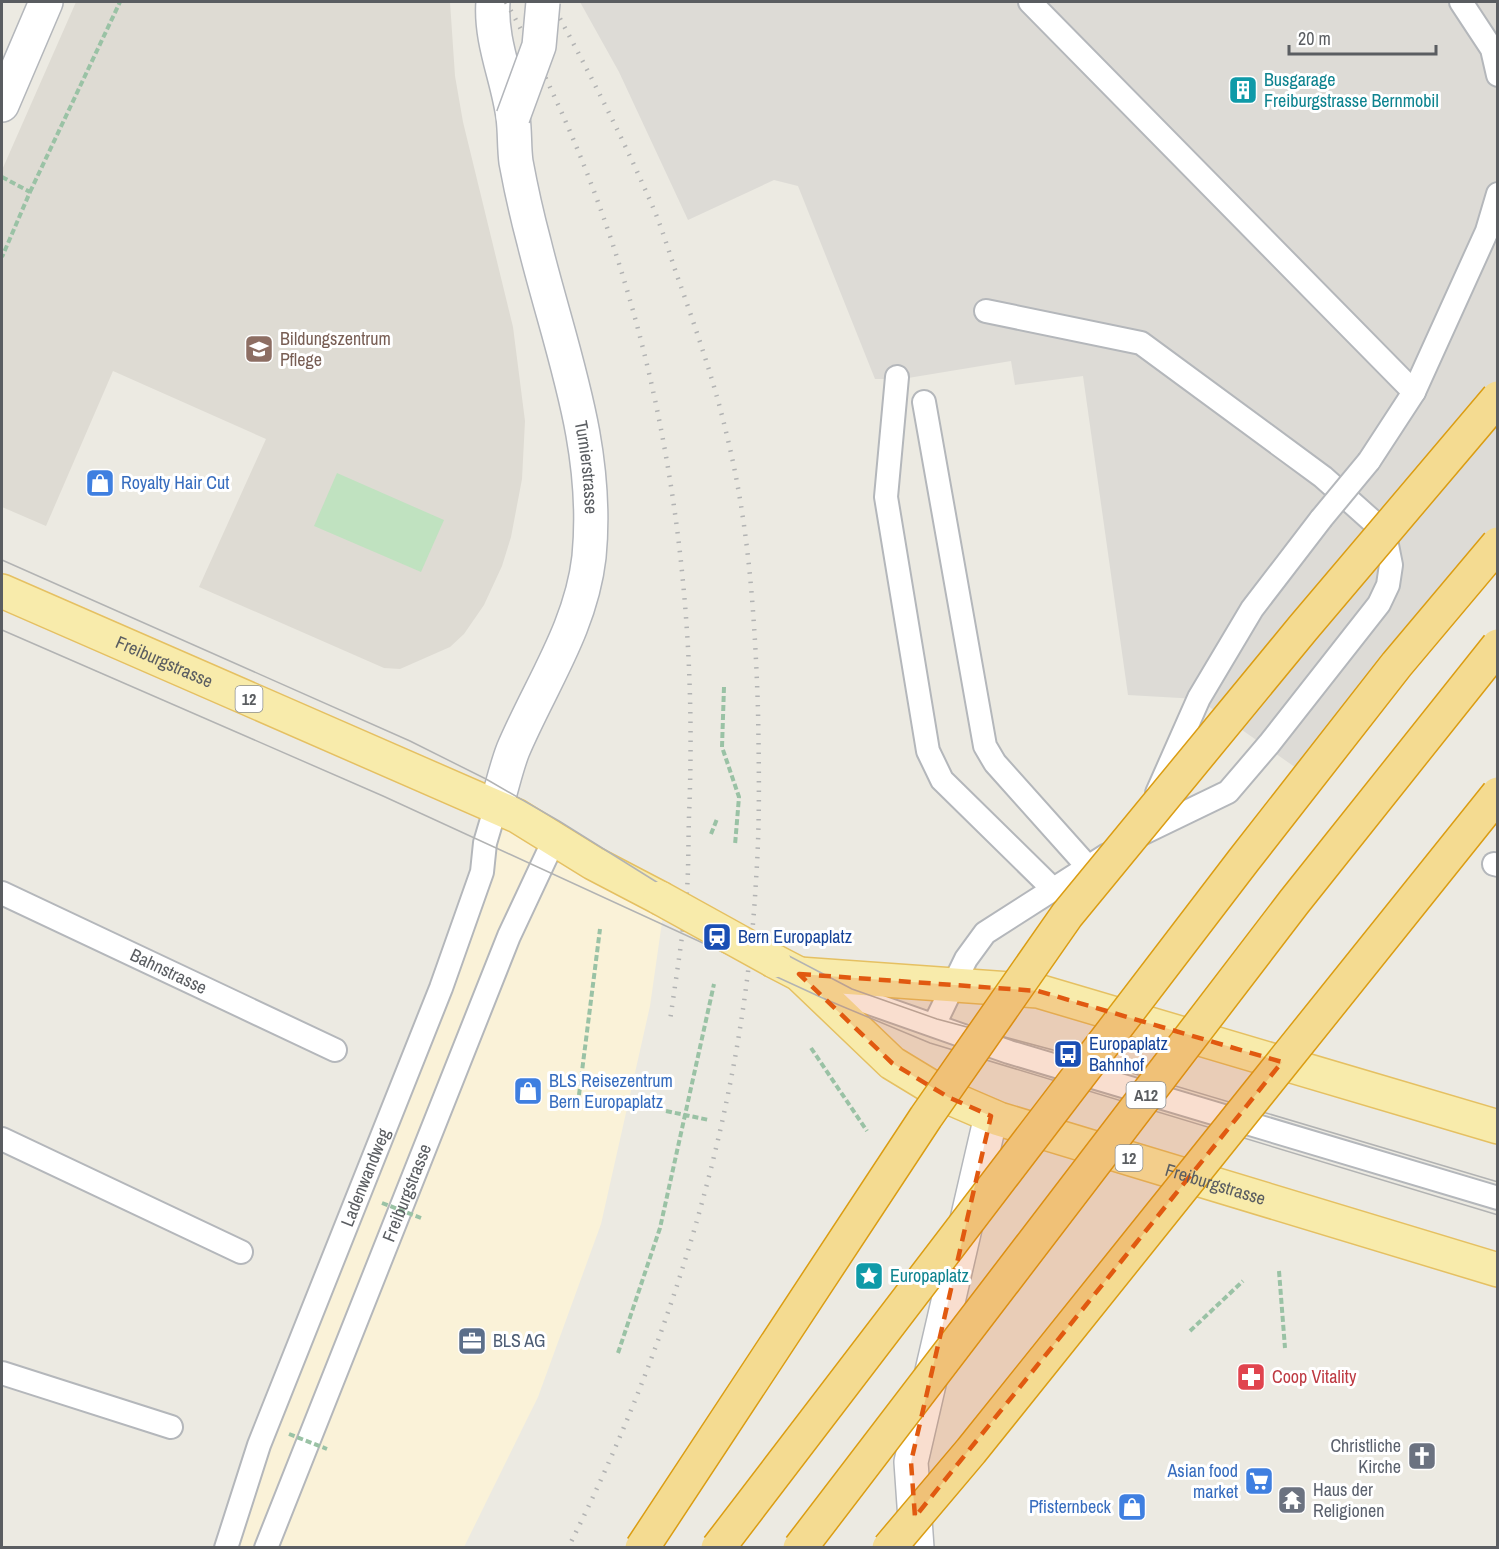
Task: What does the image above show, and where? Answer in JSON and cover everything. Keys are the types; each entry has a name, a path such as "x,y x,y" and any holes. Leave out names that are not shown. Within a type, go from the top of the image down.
{"highway":[{"path":"642,1548 926,1117 1067,915 1303,628 1497,398"},
{"path":"718,1548 1243,861 1397,664 1497,544"},
{"name":"A12","path":"800,1548 1287,911 1497,646"},
{"path":"889,1548 971,1451 1497,794"}],"main road":[{"path":"2,105 46,2"},
{"name":"Turnierstrasse","path":"493,2 492,19 513,117 516,161 534,242 569,363 584,428 591,503 589,558 580,602 540,698 513,750 496,806"},
{"name":"Turnierstrasse","path":"513,117 538,46 543,2"},
{"name":"Freiburgstrasse","path":"2,591 517,816 554,840 786,967 892,1063 948,1098 991,1116 1497,1270"},
{"name":"Freiburgstrasse","path":"786,967 1038,991 1497,1127"},
{"path":"917,1548 911,1462 991,1116"}],"lane":[{"path":"1030,2 1414,392"},
{"path":"1461,2 1491,49 1497,75"},
{"path":"1138,836 1199,698 1252,609 1369,461 1414,392 1486,231 1497,194"},
{"path":"934,1025 966,959 985,933 1138,836 1228,792 1269,744 1379,604 1388,585 1391,565 1387,545 1379,527 1372,519 1323,477 1141,343 986,311"},
{"path":"897,377 886,497 928,752 942,780 1054,890"},
{"path":"924,402 986,746 995,763 1088,867"},
{"name":"Ladenwandweg","path":"226,1548 263,1435 441,988 482,872 485,843 496,806"},
{"name":"Freiburgstrasse","path":"266,1548 509,936 554,840"},
{"name":"Bahnstrasse","path":"2,893 335,1050"},
{"name":"Freiburgstrasse","path":"786,967 841,993 1009,1052 1497,1198"},
{"path":"2,1139 241,1252"},
{"path":"2,1373 171,1427"}],"path":[{"path":"2,257 30,192 120,2"},
{"path":"2,177 30,192"},
{"path":"724,687 722,747 739,797 735,845"},
{"path":"711,834 717,819"},
{"path":"579,1095 600,929"},
{"path":"618,1353 660,1228 687,1115 714,984"},
{"path":"666,1111 709,1120"},
{"path":"382,1203 421,1218"},
{"path":"1279,1271 1285,1348"},
{"path":"1190,1331 1243,1281"},
{"path":"289,1434 327,1449"}],"highlighted area":[{"path":"799,974 1038,991 1282,1062 915,1517 911,1462 991,1116 948,1097 892,1063"}],"shaded area":[{"name":"Bildungszentrum Pflege","path":"76,2 450,2 455,76 463,122 513,327 525,421 522,479 511,537 502,566 484,605 464,634 450,647 400,669 384,668 199,587 266,439 113,371 46,526 2,507 2,170"},
{"path":"580,2 1497,2 1497,526 1299,770 1198,699 1128,695 1083,376 1015,385 1011,361 902,379 875,379 798,186 774,180 688,220 619,72"},
{"path":"503,821 666,894 650,1006 601,1224 538,1397 464,1547 229,1548"}],"green space":[{"path":"337,473 444,520 421,572 314,526"}],"tram line":[{"path":"2,560 410,741 486,779 559,821 703,911 852,989 937,1019 1068,1054 1498,1182"},
{"path":"2,630 383,796 827,1000 930,1043 1498,1215"}],"railway":[{"path":"506,2 554,96 595,194 628,294 654,396 673,500 685,605 690,710 687,888 670,1021"},
{"path":"551,2 604,102 652,205 717,397 735,470 746,538 755,641 759,753 759,817 749,966 736,1052 718,1138 696,1223 670,1308 639,1390 568,1548"}],"place":[{"name":"Busgarage Freiburgstrasse Bernmobil","path":"1243,90"},
{"name":"Bildungszentrum Pflege","path":"259,349"},
{"name":"Royalty Hair Cut","path":"100,483"},
{"name":"Bern Europaplatz","path":"717,937"},
{"name":"Europaplatz Bahnhof","path":"1068,1054"},
{"name":"BLS Reisezentrum Bern Europaplatz","path":"528,1091"},
{"name":"Europaplatz","path":"869,1276"},
{"name":"BLS AG","path":"472,1341"},
{"name":"Coop Vitality","path":"1251,1377"},
{"name":"Christliche Kirche","path":"1422,1456"},
{"name":"Asian food market","path":"1259,1481"},
{"name":"Haus der Religionen","path":"1292,1500"},
{"name":"Pfisternbeck","path":"1132,1507"}]}
